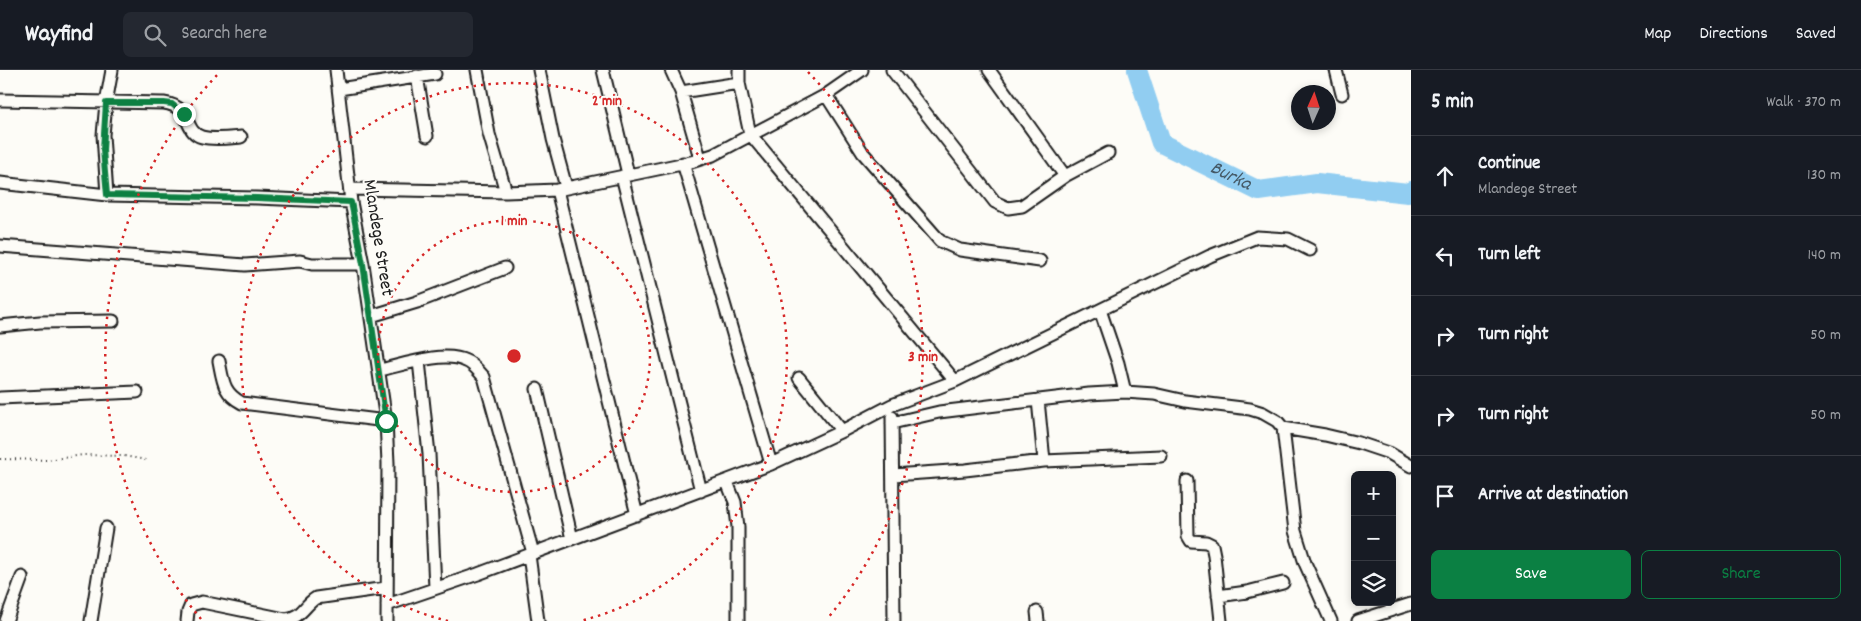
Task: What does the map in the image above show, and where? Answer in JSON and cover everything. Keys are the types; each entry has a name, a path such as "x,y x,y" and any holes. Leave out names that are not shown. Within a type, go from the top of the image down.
{"street":[{"path":"107,195 103,150 106,103 112,70"},
{"name":"Mlandege Street","path":"336,70 351,202 380,370 386,421 388,463 387,621"},
{"path":"477,70 489,134 506,192"},
{"path":"539,70 562,189 637,514"},
{"path":"603,70 625,175 701,491"},
{"path":"672,70 681,92 700,158"},
{"path":"739,70 739,83 750,134 955,381"},
{"path":"350,189 506,192 562,189 683,163 713,155 826,95 862,70"},
{"path":"892,70 995,202 1008,208 1022,206 1065,176 1108,153"},
{"path":"989,70 1065,176"},
{"path":"1336,70 1342,94"},
{"path":"339,89 435,74"},
{"path":"417,76 427,136"},
{"path":"681,92 739,83"},
{"path":"826,95 863,153 940,241 960,250 1040,261"},
{"path":"0,100 172,104 184,114 191,129 198,135 210,138 241,137"},
{"path":"683,163 771,464"},
{"path":"0,184 107,195 351,202"},
{"path":"387,605 478,574 771,464 892,405 955,381 1210,256 1257,237 1288,239 1310,250"},
{"path":"0,246 245,265 300,261 312,264 363,264"},
{"path":"371,316 417,302 505,268"},
{"path":"1100,310 1118,363 1125,392"},
{"path":"0,326 40,322 113,321"},
{"path":"380,370 445,356 457,357 467,361 484,377 531,554 538,621"},
{"path":"219,361 223,383 227,392 242,404 386,421"},
{"path":"419,361 429,454 435,588"},
{"path":"799,378 842,431"},
{"path":"537,389 572,539"},
{"path":"0,398 137,392"},
{"path":"892,423 938,412 1089,394 1125,392 1154,394 1185,401 1250,409 1263,413 1277,421 1283,428 1295,531 1305,564 1332,621"},
{"path":"1038,400 1044,461"},
{"path":"892,405 894,621"},
{"path":"1283,428 1325,434 1359,443 1389,453 1411,466"},
{"path":"893,475 965,470 1044,461 1161,456"},
{"path":"1187,480 1188,536 1191,540 1206,542 1212,545 1221,621"},
{"path":"727,482 735,502 738,527 738,621"},
{"path":"91,621 106,528"},
{"path":"6,621 22,577"},
{"path":"1218,596 1247,592 1283,583"},
{"path":"187,621 191,605 202,602 291,619 300,615 308,604 316,598 386,588"},
{"path":"1358,621 1411,604"}],"path":[{"path":"0,459 47,460 84,455 124,456 146,460"}],"waterway":[{"name":"Burka","path":"1137,70 1161,143 1259,191 1317,183 1408,193 1411,191"}],"route":[{"path":"184,114 180,108 172,104 106,103 103,150 107,195 351,202 380,370 386,421"}]}
